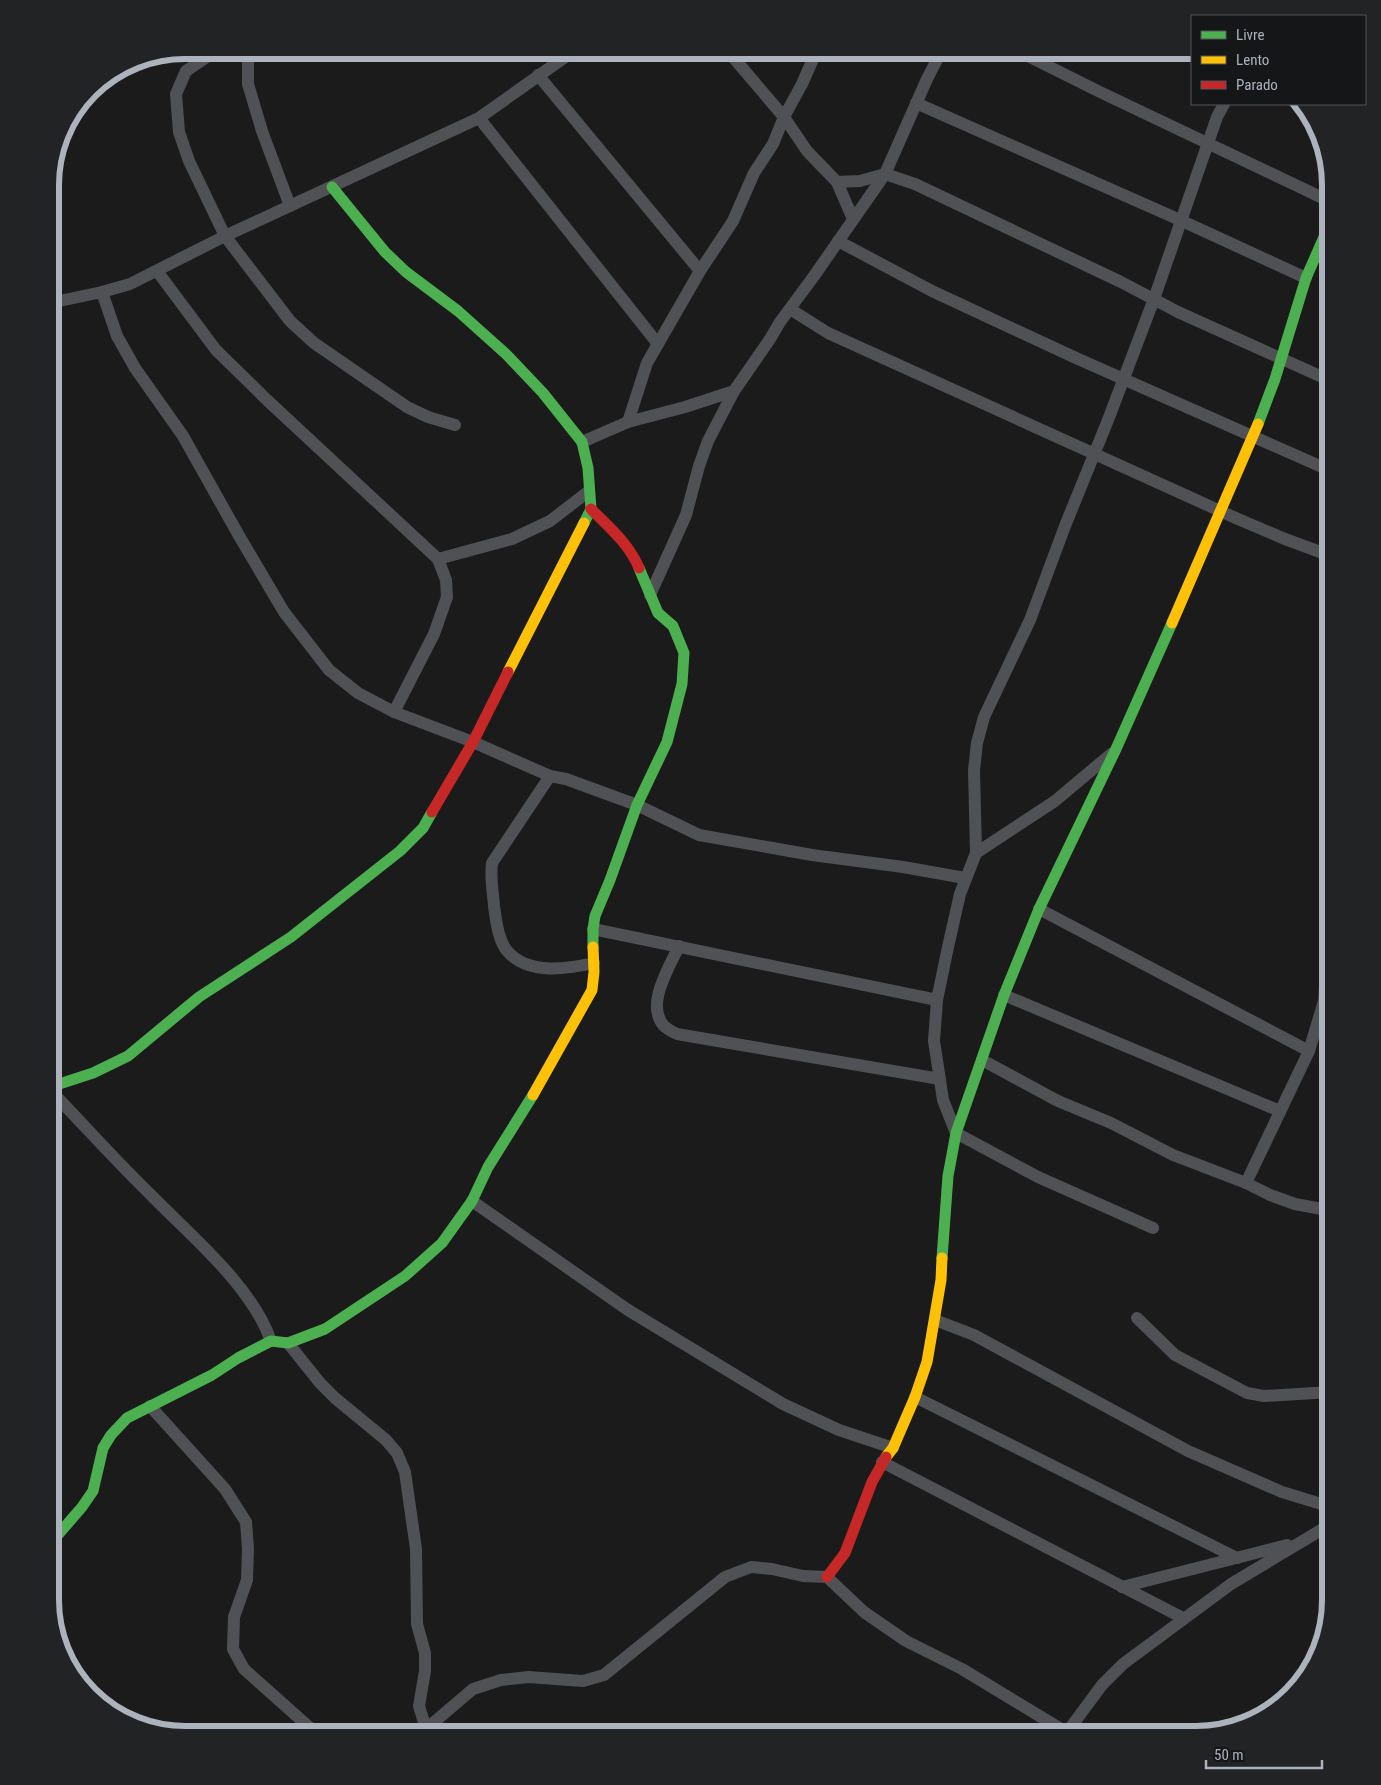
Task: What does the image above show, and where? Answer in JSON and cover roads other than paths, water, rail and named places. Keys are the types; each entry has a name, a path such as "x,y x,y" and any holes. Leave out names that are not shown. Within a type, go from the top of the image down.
{"street":[{"path":"203,59 186,70 176,94 179,132 189,161 225,236 290,321 314,343 407,407 428,417 455,425"},
{"path":"248,59 248,84 262,131 290,206"},
{"path":"59,301 130,284 225,236 479,118 562,59"},
{"path":"735,59 784,117 807,151 837,182 853,219"},
{"path":"628,422 648,363 700,271 733,221 754,173 773,144 784,117 813,59"},
{"path":"650,595 686,515 699,466 708,442 734,391 885,174 938,59"},
{"path":"1034,59 1322,198"},
{"path":"538,75 700,271"},
{"path":"916,103 1306,278"},
{"path":"1153,1228 1038,1177 956,1133 944,1100 934,1041 937,1000 948,947 965,878 974,863 976,853 974,770 977,743 984,717 1030,620 1065,526 1124,380 1154,299 1180,220 1224,105"},
{"path":"479,118 658,344"},
{"path":"837,182 860,181 885,174 915,184 1178,312 1322,377"},
{"path":"59,1086 93,1073 128,1056 199,997 292,938 400,851 423,828 473,742 591,509 588,468 582,442 543,394 507,355 458,311 406,272 385,252 332,187"},
{"path":"838,241 932,291 1124,380 1322,467"},
{"path":"827,1577 846,1553 882,1462 893,1448 915,1397 927,1362 941,1280 948,1176 956,1133 1004,995 1039,909 1116,749 1253,438 1306,278 1322,242"},
{"path":"157,271 216,350 438,560 446,580 447,596 434,634 394,712"},
{"path":"102,292 117,336 134,368 183,436 284,612 329,670 358,693 394,712 473,742 550,776 566,779 637,805 699,835 812,855 903,867 965,878"},
{"path":"790,309 828,333 1221,511 1322,553"},
{"path":"582,442 628,422 685,408 734,391"},
{"path":"438,560 512,538 550,522 589,492"},
{"path":"59,1534 94,1491 104,1448 111,1435 126,1418 212,1375 238,1358 271,1341 288,1343 325,1329 405,1276 442,1243 472,1201 488,1167 542,1082 592,990 594,929 598,907 610,880 637,805 667,742 682,684 684,653 673,626 658,613 636,560 619,536 591,509"},
{"path":"976,853 1055,801 1116,749"},
{"path":"550,776 492,863 491,874 495,916 502,941 509,953 526,964 544,968 570,968 594,963"},
{"path":"1039,909 1309,1051"},
{"path":"594,929 937,1000"},
{"path":"679,946 656,999 656,1014 665,1027 677,1034 940,1079"},
{"path":"1004,995 1280,1111"},
{"path":"1246,1183 1309,1051 1322,1008"},
{"path":"982,1060 1025,1085 1111,1123 1173,1155 1246,1183 1270,1195 1295,1204 1322,1209"},
{"path":"59,1098 223,1268 253,1304 265,1325 271,1341"},
{"path":"472,1201 628,1310 783,1404 839,1430 893,1448"},
{"path":"1137,1318 1175,1355 1247,1393 1264,1396 1322,1393"},
{"path":"935,1320 974,1335 1188,1451 1282,1492 1322,1504"},
{"path":"288,1343 320,1383 335,1398 386,1440 397,1453 405,1472 416,1550 416,1624 425,1653 425,1671 419,1706 421,1726"},
{"path":"915,1397 1237,1558"},
{"path":"150,1406 224,1489 246,1522 248,1549 247,1580 234,1617 233,1649 244,1670 308,1726"},
{"path":"882,1462 1183,1618"},
{"path":"1071,1726 1107,1680 1123,1664 1231,1584 1322,1530"},
{"path":"1122,1587 1307,1540"},
{"path":"428,1726 473,1689 501,1680 528,1677 583,1681 604,1675 724,1577 751,1567 772,1569 803,1576 827,1577 864,1612 906,1642 962,1669 1055,1726"}]}
